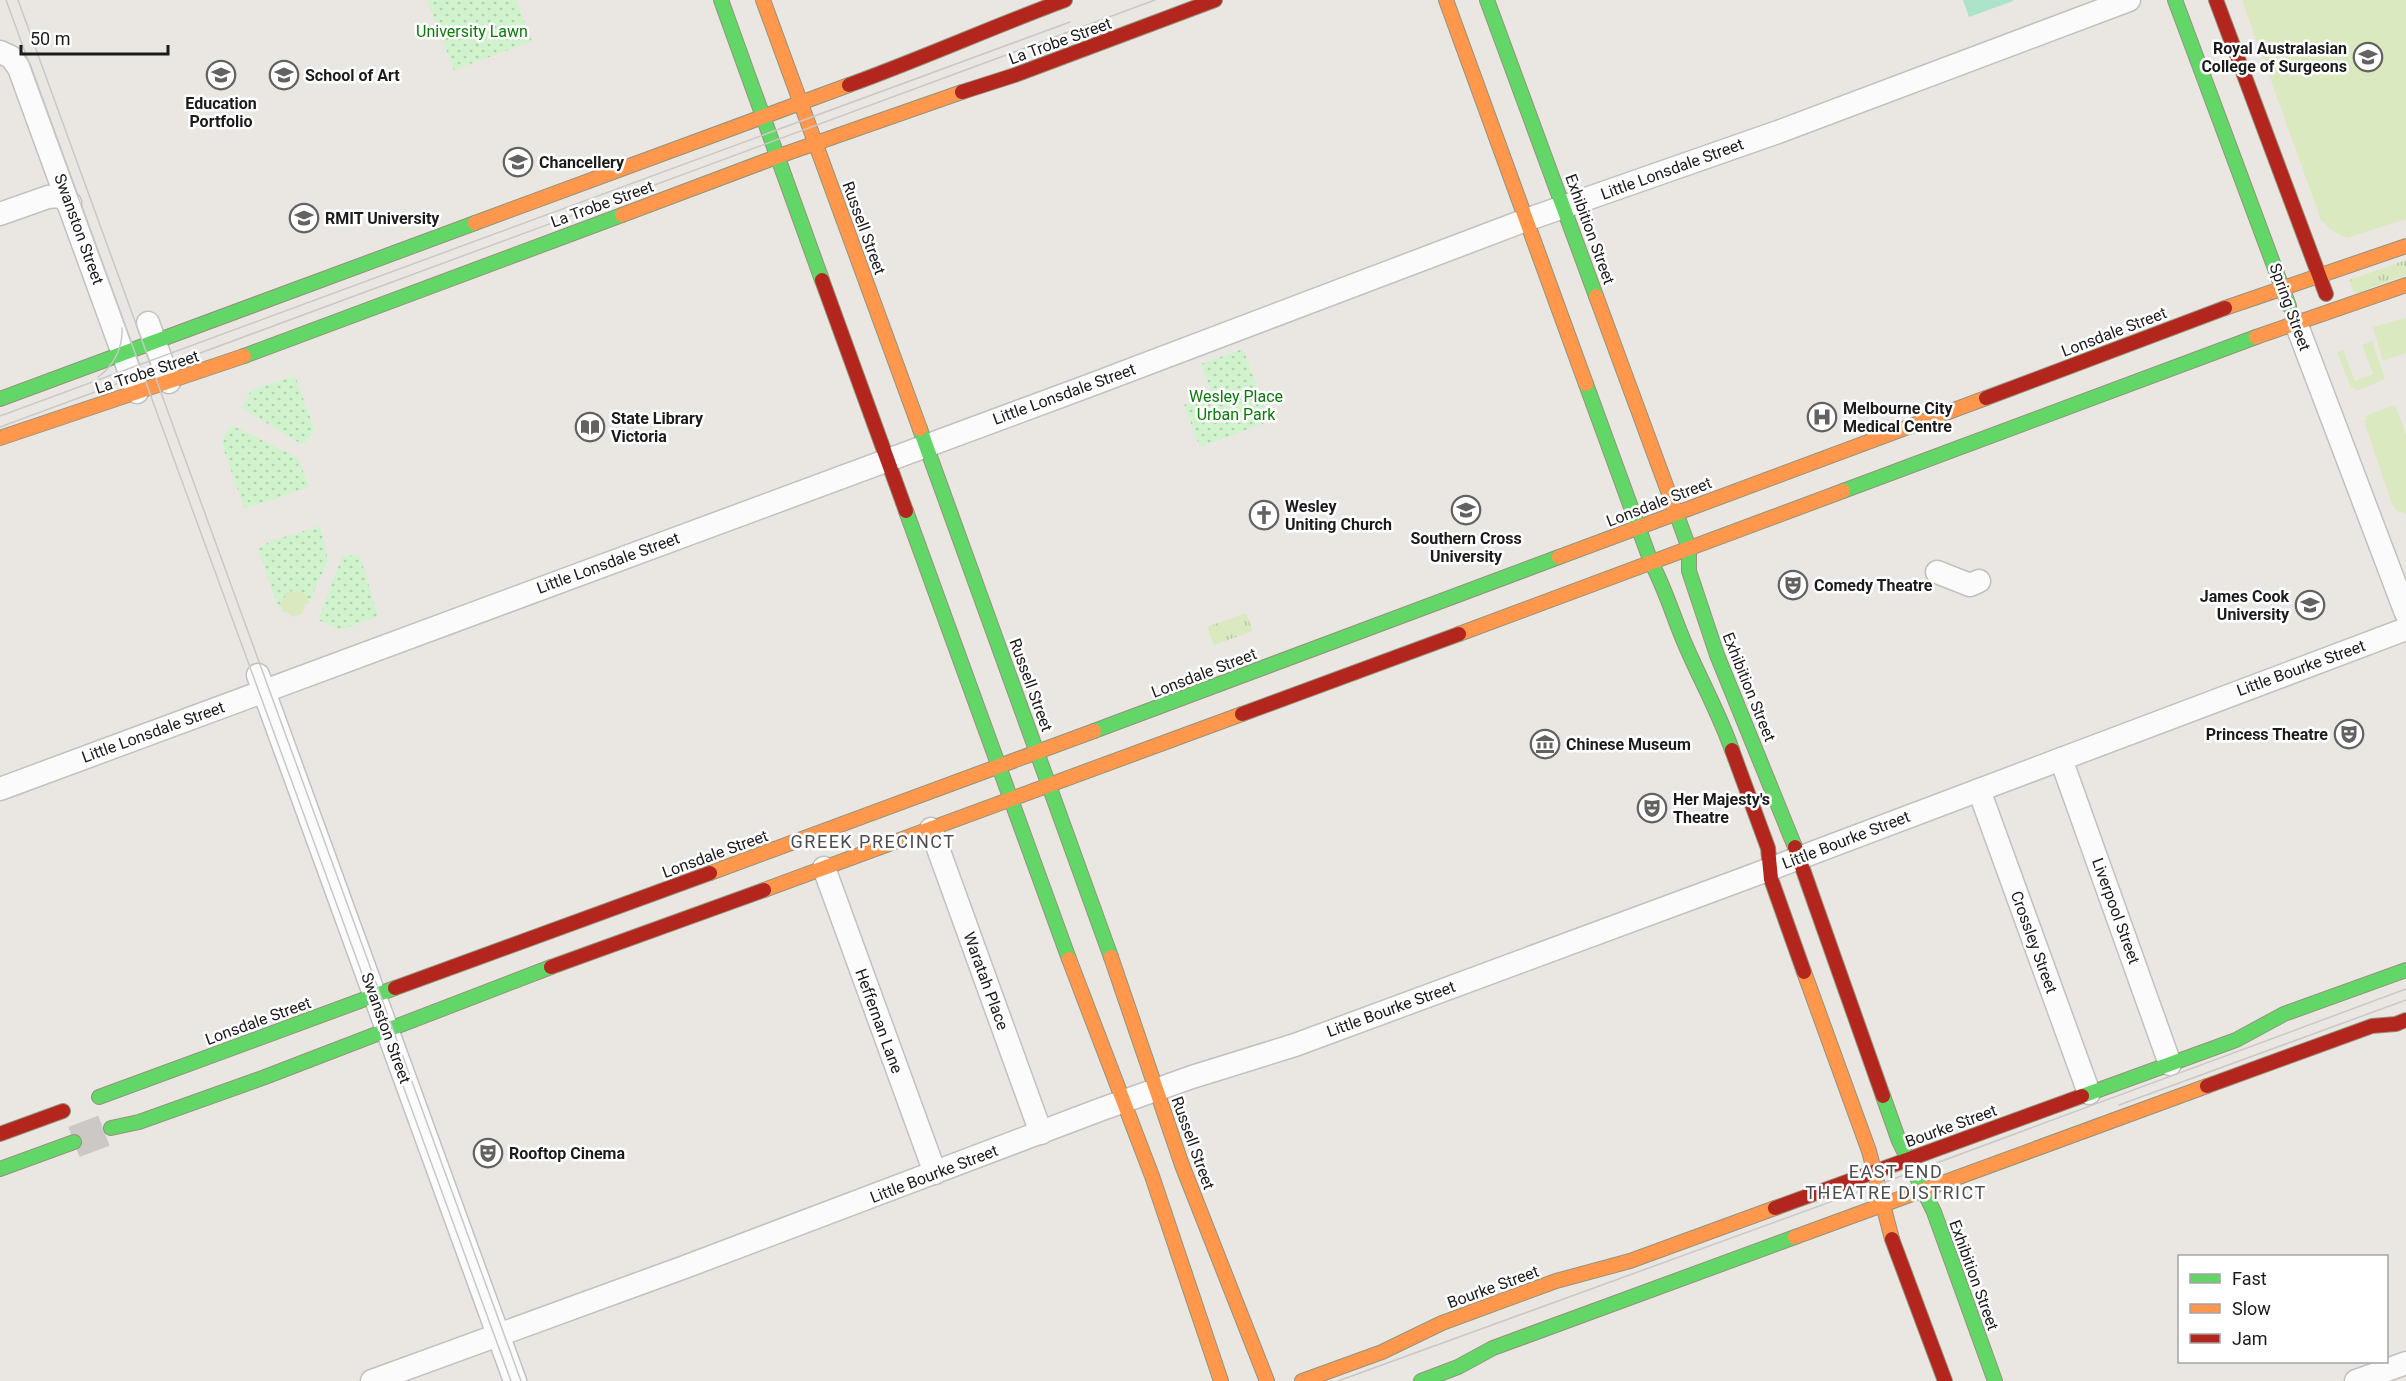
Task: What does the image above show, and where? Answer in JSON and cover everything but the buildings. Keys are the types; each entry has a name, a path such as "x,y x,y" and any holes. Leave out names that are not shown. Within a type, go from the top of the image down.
{"street":[{"name":"Russell Street","path":"721,0 888,459 965,657 1011,800 1092,1003 1124,1101 1167,1171 1267,1381"},
{"name":"Russell Street","path":"764,0 926,446 993,646 1050,786 1118,993 1156,1090 1167,1171 1221,1381"},
{"name":"La Trobe Street","path":"0,399 124,352 151,332 902,65 994,26 1065,0"},
{"name":"La Trobe Street","path":"0,438 312,332 779,156 923,104 1015,75 1215,0"},
{"name":"Exhibition Street","path":"1446,0 1523,182 1526,220 1580,353 1624,473 1651,562 1661,581 1685,644 1722,722 1768,848 1770,879 1833,1003 1908,1160 1925,1190 1964,1316 1995,1381"},
{"name":"Exhibition Street","path":"1487,0 1565,207 1609,344 1653,463 1689,548 1689,571 1718,655 1799,858 1882,1206 1931,1328 1945,1381"},
{"name":"Little Lonsdale Street","path":"0,789 260,683 926,446 1526,220 1975,60 2129,0"},
{"name":"Spring Street","path":"2175,0 2406,613"},
{"path":"2216,0 2332,310"},
{"name":"Swanston Street","path":"0,52 11,57 19,68 138,392"},
{"path":"1523,182 1552,172"},
{"path":"0,214 48,197 59,196 70,204"},
{"name":"Lonsdale Street","path":"111,1128 138,1122 387,1029 466,981 700,896 824,868 1050,786 1082,755 1356,653 1639,527 2282,287 2406,246"},
{"name":"Lonsdale Street","path":"99,1097 375,995 466,981 619,926 700,896 999,767 1038,753 1082,755 1356,653 1651,562 1871,470 2030,411 2406,285"},
{"path":"151,332 169,382"},
{"path":"2020,385 2030,411"},
{"path":"1861,445 1871,470"},
{"path":"1937,572 1970,585 1979,581"},
{"name":"Little Bourke Street","path":"372,1381 1124,1101 1295,1045 2406,629"},
{"name":"Swanston Street","path":"260,683 515,1381"},
{"name":"Liverpool Street","path":"2061,759 2170,1064"},
{"name":"Crossley Street","path":"1979,790 2089,1093"},
{"name":"Waratah Place","path":"931,829 1041,1133"},
{"name":"Heffernan Lane","path":"824,868 935,1173"},
{"name":"Bourke Street","path":"1302,1381 1382,1352 1433,1326 1556,1281 1630,1261 2236,1040 2284,1014 2406,970"},
{"path":"1421,1381 1458,1367 1493,1348 2372,1026 2396,1024 2406,1020"},
{"path":"0,1134 63,1111"},
{"path":"0,1169 74,1142"},
{"path":"2356,1381 2406,1363"}],"green space":[{"name":"University Lawn","path":"427,0 516,0 532,41 454,70"},
{"path":"1963,0 2013,0 2013,1 1969,17"},
{"path":"2242,0 2406,0 2406,219 2347,238 2333,231 2321,220"},
{"path":"2406,260 2406,275 2354,294 2349,280"},
{"path":"2406,318 2406,353 2383,361 2373,327"},
{"path":"2372,341 2385,379 2356,391 2354,387 2351,388 2337,352 2343,350 2355,381 2373,374 2362,345"},
{"name":"Wesley Place Urban Park","path":"1243,349 1270,421 1200,447 1184,405 1212,394 1201,364"},
{"path":"295,376 315,431 303,445 242,408 251,390"},
{"path":"2395,405 2406,435 2406,514 2397,511 2392,504 2364,421 2367,420 2365,416"},
{"path":"231,425 298,458 309,487 247,508 244,507 221,442"},
{"path":"320,526 328,560 309,603 305,594 298,591 286,596 278,608 258,548 271,541"},
{"path":"343,555 360,556 378,616 341,630 318,620"},
{"path":"295,590 305,594 309,603 305,604 303,613 293,617 287,612 283,613 280,604 286,596 285,593"},
{"path":"1246,613 1253,631 1214,645 1207,627"}],"tunnel":[{"path":"74,1142 111,1128"}],"tram line":[{"path":"6,0 511,1381"},
{"path":"18,0 521,1381"},
{"path":"0,427 1155,0"},
{"path":"0,416 1070,22"},
{"path":"98,377 104,373 116,356 121,342 122,328"},
{"path":"1338,1381 2406,989"},
{"path":"2119,1105 2406,1000"}],"traffic: fast":[{"path":"721,0 822,280"},
{"path":"1487,0 1596,296"},
{"path":"2175,0 2289,306"},
{"path":"244,356 622,215"},
{"path":"0,399 475,223"},
{"path":"1843,491 2256,337"},
{"path":"1586,384 1651,562 1732,750"},
{"path":"920,429 1111,957"},
{"path":"1675,510 1689,548 1689,571 1717,655 1795,847"},
{"path":"906,511 1069,959"},
{"path":"1094,731 1559,557"},
{"path":"111,1128 139,1122 265,1077 551,967"},
{"path":"2082,1096 2236,1040 2284,1014 2406,970"},
{"path":"99,1097 395,988"},
{"path":"1883,1096 1899,1141 1934,1212 1995,1381"},
{"path":"0,1169 74,1142"},
{"path":"1421,1381 1458,1367 1493,1348 1795,1237"}],"traffic: slow":[{"path":"763,0 920,429"},
{"path":"1446,0 1586,384"},
{"path":"475,223 849,85"},
{"path":"622,215 779,156 962,92"},
{"path":"2225,308 2406,246"},
{"path":"2256,337 2406,285"},
{"path":"1596,296 1675,510"},
{"path":"0,438 244,356"},
{"path":"1559,557 1986,398"},
{"path":"1459,634 1843,491"},
{"path":"764,890 1242,714"},
{"path":"710,873 1094,731"},
{"path":"1111,957 1182,1165 1267,1381"},
{"path":"1069,959 1152,1176 1221,1381"},
{"path":"1804,972 1869,1151 1892,1239"},
{"path":"1795,1237 2207,1086"},
{"path":"1302,1381 1382,1352 1442,1323 1556,1281 1630,1261 1775,1208"}],"traffic: jam":[{"path":"849,85 1065,0"},
{"path":"962,92 1015,75 1215,0"},
{"path":"2216,0 2326,294"},
{"path":"822,280 906,511"},
{"path":"1986,398 2225,308"},
{"path":"1242,714 1459,634"},
{"path":"1732,750 1768,848 1771,879 1804,972"},
{"path":"1795,847 1883,1096"},
{"path":"395,988 710,873"},
{"path":"551,967 764,890"},
{"path":"2207,1086 2372,1026 2396,1024 2406,1020"},
{"path":"1775,1208 2082,1096"},
{"path":"0,1134 63,1111"},
{"path":"1892,1239 1945,1381"}],"place":[{"name":"Royal Australasian College of Surgeons","path":"2368,57"},
{"name":"Education Portfolio","path":"221,75"},
{"name":"School of Art","path":"284,75"},
{"name":"Chancellery","path":"518,162"},
{"name":"RMIT University","path":"304,218"},
{"name":"Melbourne City Medical Centre","path":"1822,417"},
{"name":"State Library Victoria","path":"590,427"},
{"name":"Southern Cross University","path":"1466,510"},
{"name":"Wesley Uniting Church","path":"1264,515"},
{"name":"Comedy Theatre","path":"1793,585"},
{"name":"James Cook University","path":"2310,605"},
{"name":"Princess Theatre","path":"2349,734"},
{"name":"Chinese Museum","path":"1545,744"},
{"name":"Her Majesty's Theatre","path":"1652,808"},
{"name":"Rooftop Cinema","path":"488,1153"}],"district":[{"name":"GREEK PRECINCT","path":"873,841"},
{"name":"EAST END THEATRE DISTRICT","path":"1896,1181"}]}
